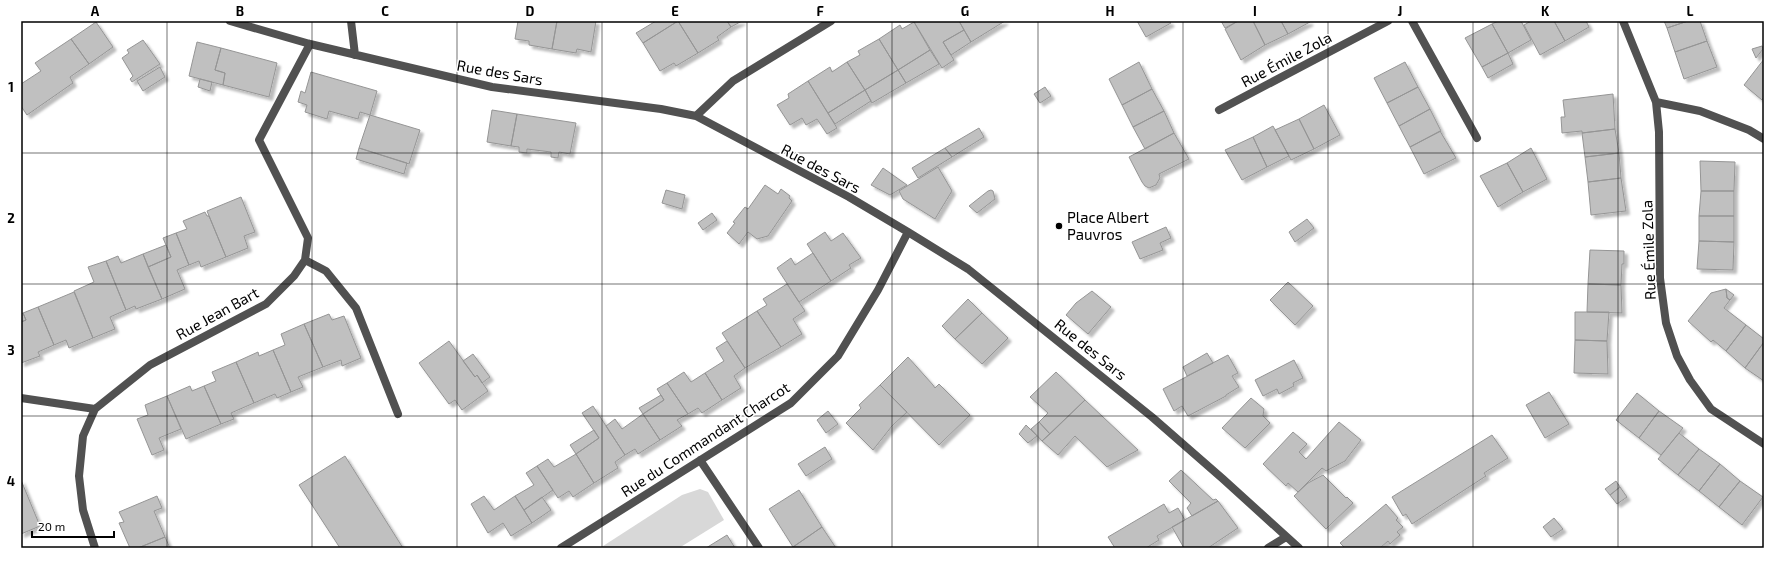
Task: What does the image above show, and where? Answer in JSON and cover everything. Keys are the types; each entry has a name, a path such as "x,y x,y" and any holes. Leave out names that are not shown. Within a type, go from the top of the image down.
{"street":[{"name":"Rue des Sars","path":"230,21 310,44 492,87 661,109 696,116 848,198 908,232 968,269 1152,417 1299,548"},
{"path":"351,21 355,54"},
{"path":"696,116 733,80 831,21"},
{"name":"Rue Émile Zola","path":"1218,110 1388,21"},
{"path":"1412,21 1477,138"},
{"name":"Rue Émile Zola","path":"1623,21 1656,102 1659,132 1660,278 1666,323 1678,356 1690,380 1710,409 1764,444"},
{"name":"Rue Jean Bart","path":"95,548 83,510 79,476 83,436 95,409 150,365 266,304 294,276 305,260 308,238 259,140 310,44"},
{"path":"1656,102 1700,111 1749,130 1764,139"},
{"name":"Rue du Commandant Charcot","path":"561,548 791,403 838,356 878,290 908,232"},
{"path":"305,260 326,271 356,308 398,414"},
{"path":"21,398 95,409"},
{"path":"700,460 759,548"},
{"path":"1268,548 1286,537"}],"shaded area":[{"path":"700,489 708,492 724,520 679,548 600,548 682,495"}],"building":[{"path":"518,21 557,21 552,49 529,45 529,41 515,39"},
{"path":"557,21 596,21 591,52 577,49 576,53 552,49"},
{"path":"656,21 678,21 643,43 636,33"},
{"path":"678,21 727,21 731,27 717,37 719,40 698,53"},
{"path":"678,21 698,53 676,66 674,63 660,71 643,43"},
{"path":"727,21 742,21 731,27"},
{"path":"959,21 964,30 943,42 954,60 942,68 914,22"},
{"path":"959,21 1005,21 971,42"},
{"path":"1137,21 1169,21 1171,23 1146,37"},
{"path":"1221,21 1238,21 1225,28"},
{"path":"1238,21 1253,21 1265,45 1241,60 1225,29"},
{"path":"1253,21 1281,21 1288,34 1265,45"},
{"path":"1281,21 1309,21 1310,22 1288,34"},
{"path":"1498,21 1521,21 1531,40 1508,53 1492,24"},
{"path":"1531,21 1554,21 1565,41 1540,55 1524,25"},
{"path":"1554,21 1586,21 1589,27 1565,41"},
{"path":"1664,21 1688,21 1667,28"},
{"path":"1688,21 1700,21 1707,41 1675,52 1667,28"},
{"path":"96,22 113,47 89,64 71,39"},
{"path":"914,22 930,50 898,70 879,39 900,25 902,29"},
{"path":"1492,24 1508,53 1482,67 1465,38"},
{"path":"964,30 971,42 951,55 943,42"},
{"path":"71,39 89,64 70,77 73,83 27,115 21,106 21,84 41,71 35,63"},
{"path":"879,39 898,70 865,90 847,62 860,55 858,51"},
{"path":"143,40 160,64 132,82 130,79 133,76 122,58 129,53 127,50"},
{"path":"1707,41 1717,67 1684,79 1675,52"},
{"path":"197,42 221,48 215,70 225,73 223,85 189,76"},
{"path":"1762,46 1763,49 1756,58 1752,49"},
{"path":"221,48 277,63 269,97 223,85 225,73 215,70"},
{"path":"930,50 939,64 906,83 898,70"},
{"path":"1508,53 1513,64 1488,78 1482,67"},
{"path":"1764,59 1764,100 1763,98 1762,100 1744,85"},
{"path":"847,62 865,90 828,113 808,81 830,67 832,72"},
{"path":"1139,62 1152,89 1122,105 1109,79"},
{"path":"1405,62 1418,87 1387,103 1374,78"},
{"path":"160,67 165,77 143,91 137,81"},
{"path":"898,70 906,83 872,103 865,90"},
{"path":"311,72 377,91 370,115 360,112 358,119 329,111 327,119 305,112 307,105 298,102 301,91 305,93"},
{"path":"200,79 212,82 210,91 198,87"},
{"path":"808,81 837,128 827,134 817,119 806,125 802,118 790,125 777,105 789,98 788,94"},
{"path":"1045,87 1051,96 1040,103 1034,94"},
{"path":"1418,87 1430,109 1399,126 1387,103"},
{"path":"1152,89 1164,111 1133,127 1122,105"},
{"path":"865,90 871,101 835,124 828,113"},
{"path":"1613,94 1615,129 1582,133 1582,131 1562,133 1561,117 1565,117 1563,100"},
{"path":"1324,105 1340,135 1314,149 1299,119"},
{"path":"1430,109 1441,131 1410,147 1399,126"},
{"path":"492,110 517,114 511,146 487,142"},
{"path":"1164,111 1174,133 1145,149 1133,127"},
{"path":"517,114 576,123 570,154 559,152 558,158 551,157 551,152 527,149 527,153 519,152 519,147 511,146"},
{"path":"370,115 420,130 409,164 359,148"},
{"path":"1299,119 1314,149 1291,160 1275,130"},
{"path":"1273,126 1289,156 1267,167 1253,137"},
{"path":"979,128 984,137 952,157 945,148"},
{"path":"1615,129 1619,153 1585,157 1582,133"},
{"path":"1440,131 1456,158 1424,174 1410,147"},
{"path":"1174,133 1189,159 1159,174 1160,178 1156,185 1149,188 1145,186 1129,157"},
{"path":"1253,137 1267,167 1242,180 1225,150"},
{"path":"359,148 407,163 404,174 356,159"},
{"path":"945,148 952,157 918,178 912,168"},
{"path":"1531,148 1547,179 1523,192 1507,163"},
{"path":"1619,153 1621,178 1588,182 1585,157"},
{"path":"1700,161 1735,162 1734,191 1701,191"},
{"path":"1507,163 1523,192 1498,207 1480,176"},
{"path":"938,167 952,191 935,219 903,199 899,191"},
{"path":"883,168 907,185 890,195 871,185"},
{"path":"1621,178 1626,211 1591,215 1588,182"},
{"path":"765,185 778,194 781,189 790,196 789,198 792,201 768,236 757,239 748,232 739,244 727,233 735,223 733,222 745,207 748,209"},
{"path":"666,190 685,195 682,209 662,203"},
{"path":"988,191 993,191 995,199 977,213 969,206"},
{"path":"1701,191 1734,191 1734,216 1699,216"},
{"path":"241,197 255,232 244,236 248,248 226,257 207,211"},
{"path":"205,212 207,216 209,216 226,257 201,267 199,261 189,265 176,233 187,229 183,221"},
{"path":"712,213 717,220 703,230 698,223"},
{"path":"1699,216 1734,216 1734,242 1699,241"},
{"path":"1307,219 1314,228 1295,242 1289,232"},
{"path":"1166,227 1171,238 1160,243 1163,250 1140,259 1132,242"},
{"path":"825,232 831,241 843,233 861,258 849,265 851,268 831,281 807,244"},
{"path":"176,233 189,265 177,270 185,289 162,299 148,267 171,257 163,238"},
{"path":"1699,241 1734,242 1733,270 1697,269"},
{"path":"166,245 171,257 148,267 143,254"},
{"path":"1590,250 1624,251 1621,285 1588,284"},
{"path":"813,253 831,281 799,302 777,268 791,258 795,265"},
{"path":"143,254 162,299 136,309 135,306 126,310 106,261 118,256 121,263"},
{"path":"106,261 126,310 110,317 115,329 93,338 74,291 94,282 88,267"},
{"path":"1288,282 1313,306 1295,325 1270,300"},
{"path":"787,284 805,311 793,319 802,334 781,347 757,311 767,305 763,299"},
{"path":"1588,284 1621,285 1622,313 1587,312"},
{"path":"1726,289 1734,295 1730,300 1727,298"},
{"path":"1726,289 1727,298 1730,300 1724,308 1746,325 1726,351 1713,340 1711,342 1688,321 1711,293"},
{"path":"1092,291 1111,307 1088,334 1066,315 1076,303"},
{"path":"74,292 93,338 69,348 66,340 54,345 38,307"},
{"path":"968,299 982,313 955,339 942,326"},
{"path":"38,307 54,345 38,352 40,356 21,363 21,322 26,320 23,313"},
{"path":"757,311 781,347 745,368 722,333"},
{"path":"1575,312 1609,312 1607,341 1575,340"},
{"path":"23,313 26,320 21,322 21,314"},
{"path":"982,313 1008,338 982,364 955,339"},
{"path":"329,314 332,320 344,316 361,358 342,366 341,360 323,367 304,324"},
{"path":"304,324 323,367 298,377 303,387 291,392 273,350 285,345 281,334"},
{"path":"1746,325 1764,339 1764,342 1745,368 1726,351"},
{"path":"1575,340 1607,341 1608,374 1574,373"},
{"path":"449,341 475,377 477,375 488,391 462,410 455,400 449,404 419,363"},
{"path":"727,341 745,368 734,376 741,388 722,400 705,373 724,361 716,348"},
{"path":"1764,342 1764,381 1745,368"},
{"path":"273,350 291,392 277,398 275,394 254,403 236,362 258,352 259,356"},
{"path":"1207,353 1213,363 1187,376 1183,367"},
{"path":"473,354 490,377 482,383 477,375 475,377 463,361"},
{"path":"1228,355 1238,373 1232,376 1239,387 1226,396 1188,416 1182,406 1174,411 1163,389"},
{"path":"908,357 935,388 939,384 970,415 939,445 880,385"},
{"path":"1294,360 1303,378 1293,383 1294,386 1279,394 1277,389 1263,396 1255,380"},
{"path":"236,362 254,403 231,413 234,419 221,424 204,386 216,381 212,372"},
{"path":"684,372 691,382 705,373 722,400 702,413 698,408 688,414 667,383"},
{"path":"1056,372 1085,400 1050,434 1039,422 1048,413 1030,397"},
{"path":"667,383 688,414 677,420 682,426 660,440 643,414 664,400 657,389"},
{"path":"880,385 907,412 892,426 873,450 846,423 861,408 859,405"},
{"path":"190,386 192,391 204,386 221,424 186,439 167,396"},
{"path":"1549,392 1569,424 1545,438 1526,405"},
{"path":"1637,393 1659,411 1639,438 1616,420"},
{"path":"661,395 664,400 643,414 639,408"},
{"path":"167,396 181,429 159,438 164,450 152,455 137,419 148,415 145,405"},
{"path":"1251,398 1264,409 1263,416 1270,423 1245,448 1222,428"},
{"path":"1085,400 1138,450 1107,467 1075,436 1058,455 1042,441"},
{"path":"593,406 625,455 615,462 618,468 594,483 576,454 599,438 582,413"},
{"path":"828,411 838,424 826,433 817,420"},
{"path":"1659,411 1683,428 1661,455 1639,438"},
{"path":"643,414 660,440 638,454 635,449 625,455 606,426 615,419 622,429"},
{"path":"1039,422 1050,434 1042,441 1031,429"},
{"path":"1339,422 1361,440 1345,461 1326,471 1322,468 1298,492 1288,483 1286,486 1263,464 1293,432 1307,444 1299,452 1306,459"},
{"path":"1026,425 1037,436 1028,443 1019,434"},
{"path":"594,430 599,438 576,454 570,445"},
{"path":"1679,433 1699,449 1678,475 1658,459"},
{"path":"1492,435 1508,458 1484,473 1486,476 1412,524 1406,514 1403,516 1392,497"},
{"path":"825,447 832,459 806,476 798,464"},
{"path":"1699,449 1720,464 1699,491 1678,475"},
{"path":"576,454 594,483 573,497 569,491 558,498 537,466 548,459 554,467"},
{"path":"345,456 403,548 340,548 299,485"},
{"path":"1720,464 1740,481 1719,507 1699,491"},
{"path":"537,466 553,490 524,510 515,496 534,485 526,473"},
{"path":"1181,470 1213,500 1216,499 1218,501 1192,516 1187,508 1191,503 1169,481"},
{"path":"1323,475 1353,503 1326,529 1294,496 1308,483"},
{"path":"21,480 40,526 21,534"},
{"path":"1616,481 1620,487 1610,495 1605,489"},
{"path":"1740,481 1763,497 1742,525 1719,507"},
{"path":"1620,487 1627,497 1617,504 1610,495"},
{"path":"799,490 822,527 793,547 769,509"},
{"path":"157,496 162,508 154,511 165,537 138,548 130,548 119,523 124,522 119,512"},
{"path":"484,496 494,510 515,496 532,523 511,536 503,523 488,533 471,504"},
{"path":"542,497 551,510 532,523 524,510"},
{"path":"1218,501 1238,528 1208,548 1184,548 1172,527"},
{"path":"1164,504 1169,513 1178,508 1185,520 1157,536 1159,540 1146,548 1115,548 1108,537"},
{"path":"1386,504 1398,518 1396,520 1403,527 1397,532 1400,535 1390,544 1388,541 1380,548 1345,548 1340,543"},
{"path":"1554,518 1563,529 1551,537 1543,527"},
{"path":"822,527 836,548 793,548 793,547"},
{"path":"727,535 735,548 706,548"},
{"path":"165,537 170,548 138,548"}],"place":[{"name":"Place Albert Pauvros","path":"1059,226"}]}
